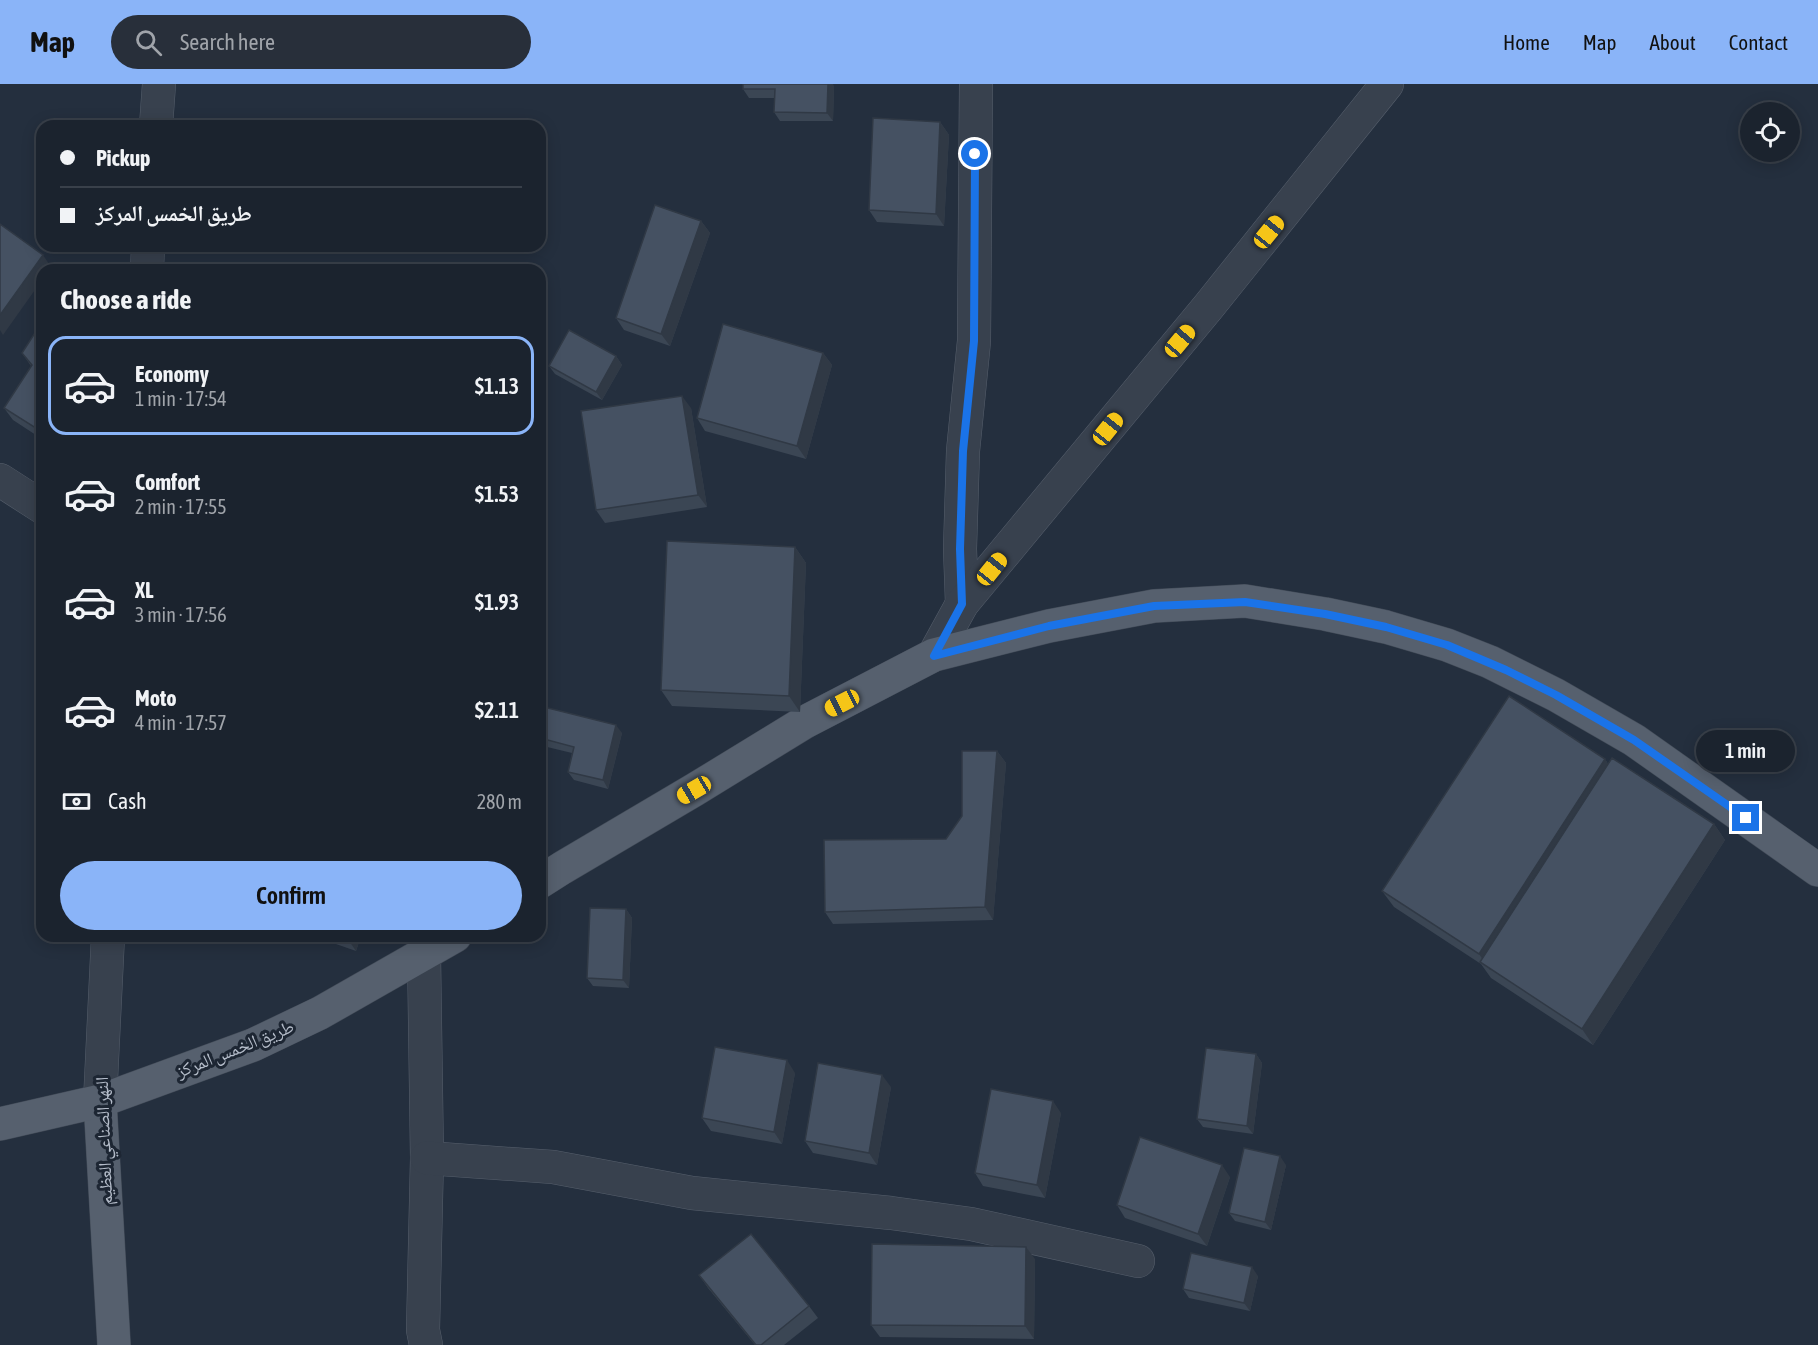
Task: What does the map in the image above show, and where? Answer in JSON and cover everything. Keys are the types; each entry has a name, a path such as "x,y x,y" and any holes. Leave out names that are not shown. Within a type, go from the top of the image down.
{"main road":[{"path":"546,878 805,722 934,656 1049,626 1154,606 1245,602 1325,614 1386,627 1447,645 1490,662 1556,695 1634,740 1818,870"},
{"name":"طريق الخمس المركز","path":"0,1124 100,1101 254,1045 320,1013 445,942"},
{"name":"النهر الصناعي العظيم","path":"100,1101 114,1345"}],"street":[{"path":"156,120 159,84"},
{"path":"962,604 960,549 963,451 974,341 976,84"},
{"path":"934,656 962,604 1209,306 1387,84"},
{"path":"0,480 36,503"},
{"name":"النهر الصناعي العظيم","path":"100,1101 108,942"},
{"path":"424,954 427,1158 423,1330 426,1345"},
{"path":"427,1158 553,1167 692,1193 891,1213 971,1224 1138,1261"}],"building":[{"path":"743,84 828,84 827,113 774,112 775,89 743,89"},
{"path":"873,118 940,122 936,214 869,210"},
{"path":"655,205 701,221 661,334 616,318"},
{"path":"0,224 43,255 0,315"},
{"path":"723,324 823,353 797,446 697,418"},
{"path":"569,330 616,356 596,392 549,366"},
{"path":"36,331 36,428 4,408 32,365 22,353"},
{"path":"682,396 698,495 596,510 581,411"},
{"path":"667,541 795,547 789,696 661,690"},
{"path":"1509,696 1605,759 1479,954 1382,891"},
{"path":"546,708 616,725 603,780 568,772 574,747 546,740"},
{"path":"962,751 997,751 985,907 825,912 824,840 946,839 962,816"},
{"path":"1612,758 1714,824 1582,1029 1480,962"},
{"path":"590,908 626,909 623,980 587,978"},
{"path":"715,1047 787,1060 774,1132 702,1118"},
{"path":"1206,1048 1256,1054 1247,1126 1197,1119"},
{"path":"818,1063 882,1075 869,1153 805,1141"},
{"path":"991,1089 1053,1101 1037,1185 975,1173"},
{"path":"1140,1137 1222,1165 1198,1234 1117,1205"},
{"path":"1244,1148 1280,1156 1265,1222 1229,1213"},
{"path":"751,1234 809,1306 761,1345 756,1345 699,1275"},
{"path":"872,1244 1026,1247 1025,1326 871,1325"},
{"path":"1191,1253 1252,1267 1244,1303 1183,1289"}],"route":[{"path":"975,154 974,341 963,451 960,549 962,604 934,656 1049,626 1154,606 1245,602 1325,614 1386,627 1447,645 1490,662 1556,695 1634,740 1746,818"}]}
